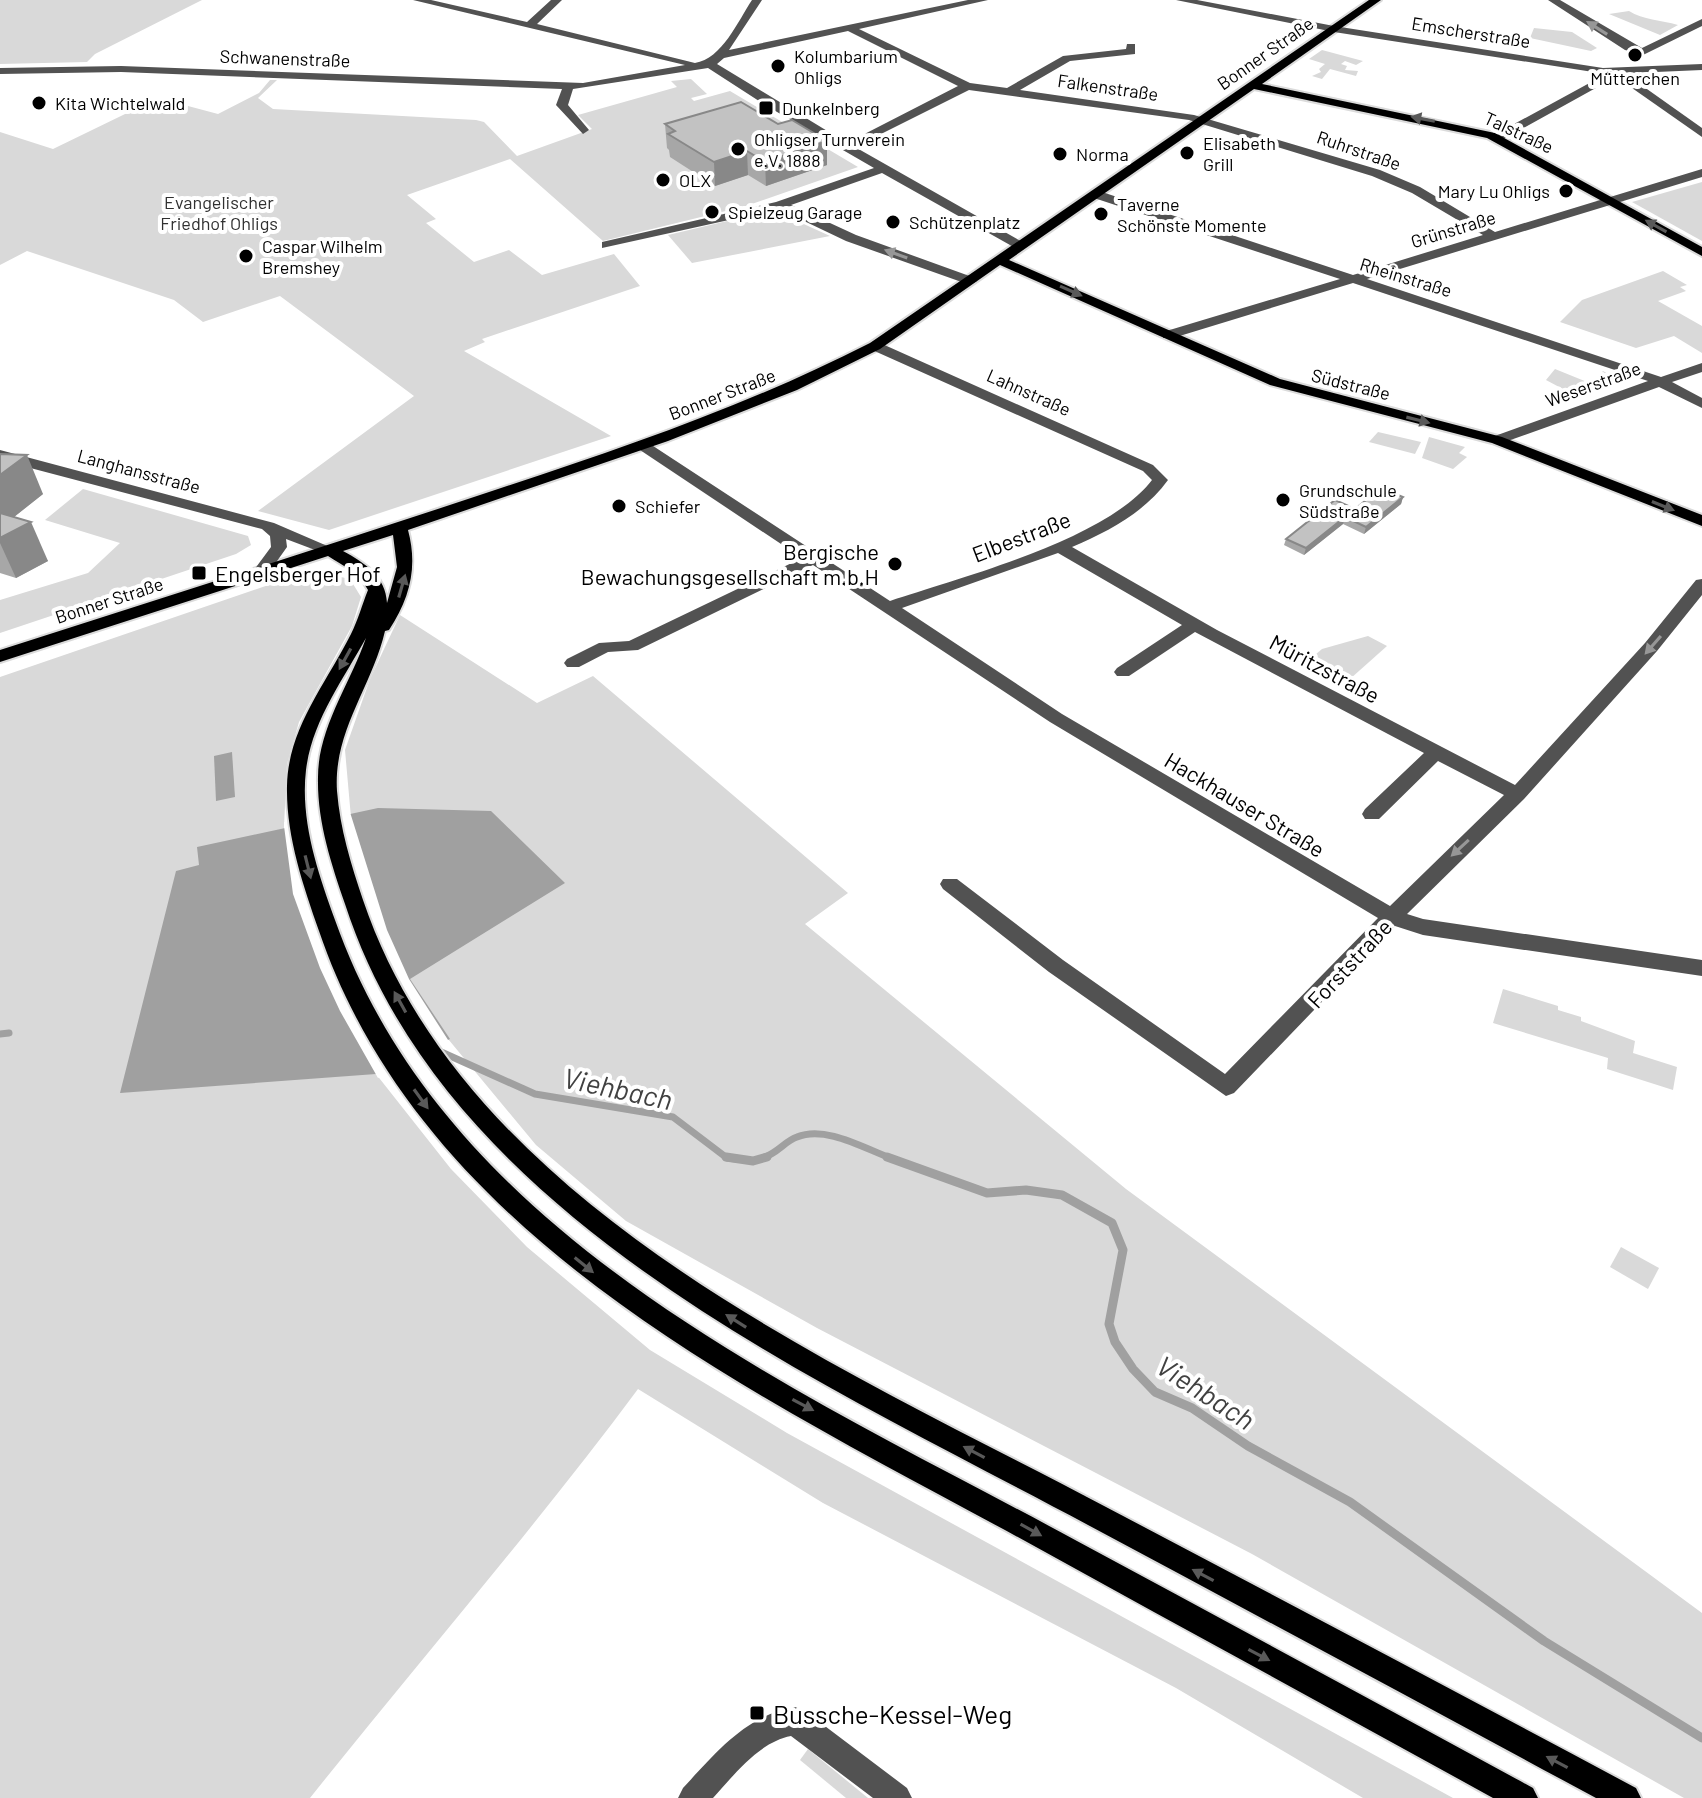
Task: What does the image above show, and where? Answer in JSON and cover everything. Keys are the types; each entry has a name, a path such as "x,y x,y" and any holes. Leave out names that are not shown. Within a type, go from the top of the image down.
{"main road":[{"name":"Bonner Straße","path":"0,656 399,528 725,417 797,386 875,346 1376,0"},
{"name":"Talstraße","path":"1254,86 1473,129 1498,138 1702,252"},
{"name":"Südstraße","path":"999,260 1287,387 1497,440 1702,521"},
{"path":"399,528 406,546 405,574 393,612 374,640 339,717 328,757 327,785 340,862 354,904 405,1011 472,1105 555,1191 662,1274 767,1340 1626,1798"},
{"path":"331,551 361,570 377,588 383,601 374,640"},
{"path":"377,588 362,629 314,716 299,758 297,790 305,858 334,951 351,989 395,1064 431,1114 525,1215 623,1296 735,1369 1523,1798"}],"street":[{"path":"418,0 694,64"},
{"path":"529,26 557,0"},
{"path":"757,0 720,55 710,64 845,148 1019,246"},
{"path":"720,55 983,0"},
{"name":"Emscherstraße","path":"1181,0 1334,29 1627,75"},
{"path":"1553,0 1629,48 1643,52 1702,22"},
{"name":"Falkenstraße","path":"851,29 967,86 1204,120"},
{"name":"Falkenstraße","path":"1008,92 1067,58 1131,52 1131,46"},
{"name":"Schwanenstraße","path":"0,71 121,69 568,86 610,82 694,64 710,64"},
{"path":"1627,75 1656,66 1702,67"},
{"path":"1498,138 1606,74"},
{"path":"1627,75 1702,133"},
{"path":"568,86 562,105 583,130"},
{"path":"845,148 967,86"},
{"name":"Ruhrstraße","path":"1204,120 1397,181 1493,236"},
{"path":"607,245 780,205 882,169"},
{"name":"Grünstraße","path":"1168,335 1702,173"},
{"name":"Rheinstraße","path":"1095,194 1661,381 1702,404"},
{"path":"780,205 851,238 970,281"},
{"name":"Lahnstraße","path":"875,346 1148,468 1159,483"},
{"name":"Weserstraße","path":"1497,440 1702,367"},
{"name":"Hackhauser Straße","path":"642,445 1056,718 1392,917 1423,927 1702,968"},
{"name":"Langhansstraße","path":"0,455 268,526 331,551"},
{"name":"Elbestraße","path":"886,608 1060,547 1107,524 1149,494 1159,483"},
{"path":"259,574 279,547 278,535 268,526"},
{"name":"Müritzstraße","path":"1060,547 1193,625 1517,794"},
{"path":"573,663 605,647 632,646 812,559"},
{"name":"Forststraße","path":"950,884 1056,966 1226,1087 1517,794 1651,647 1702,584"},
{"path":"1123,672 1193,625"},
{"path":"1372,814 1435,753"},
{"path":"693,1798 754,1739 783,1722 795,1721 897,1798"}],"green space":[{"path":"0,0 202,0 95,54 87,62 0,64"},
{"path":"1629,11 1678,25 1660,35 1609,14"},
{"path":"1534,28 1572,32 1597,48 1591,51 1530,38"},
{"path":"1322,50 1363,61 1356,65 1345,61 1341,64 1347,66 1345,70 1358,71 1356,76 1330,69 1322,79 1312,76 1321,72 1319,69 1325,64 1309,59"},
{"name":"Evangelischer Friedhof Ohligs","path":"691,79 707,94 691,98 694,101 730,91 858,167 746,206 603,241 510,159 407,195 436,219 426,223 474,262 509,250 542,275 614,254 640,286 482,339 485,342 464,351 611,436 329,530 258,511 414,396 280,296 203,322 174,300 27,251 0,265 0,132 53,149 158,98 218,114 259,93 270,80 277,80 258,98 273,109 476,120 484,122 517,156 592,129 578,115 677,87 671,81"},
{"path":"1702,182 1702,241 1632,202"},
{"path":"773,210 830,236 692,263 668,235"},
{"path":"1663,271 1687,285 1680,287 1686,291 1658,301 1702,326 1702,353 1674,336 1636,348 1560,322 1582,300"},
{"path":"1555,369 1592,384 1603,371 1615,378 1612,383 1576,396 1546,380"},
{"path":"1378,432 1421,442 1415,454 1369,442"},
{"path":"1429,437 1465,447 1459,453 1467,457 1453,469 1422,458"},
{"path":"83,489 248,536 251,545 236,554 0,633 0,600 88,573 120,543 45,520"},
{"path":"318,572 350,579 361,597 352,626 299,722 287,764 284,826 293,894 376,1074 451,1169 527,1247 650,1350 787,1433 1453,1798 1363,1798 1176,1688 823,1503 638,1389 517,1544 310,1798 0,1798 0,677 292,577"},
{"path":"400,615 537,703 593,676 848,893 805,924 1126,1189 1702,1613 1702,1798 1684,1798 1252,1554 817,1328 626,1221 536,1145 434,1022 409,979 352,829 345,750 370,679"},
{"path":"1368,636 1387,646 1341,687 1301,667 1322,649"},
{"path":"1503,989 1558,1006 1558,1010 1581,1017 1581,1021 1635,1041 1633,1053 1677,1067 1673,1090 1607,1069 1608,1058 1493,1023"},
{"path":"1621,1247 1659,1268 1648,1289 1610,1267"},
{"path":"808,1749 868,1798 846,1798 800,1760"}],"shaded area":[{"path":"232,752 235,797 216,801 214,756"},
{"path":"378,808 491,811 565,883 410,979 450,1039 376,1074 120,1093 176,871 199,865 197,847"}],"pier":[{"path":"349,809 387,930 409,979 450,1043 378,1078 320,968 293,894 284,826 284,822"}],"building":[{"path":"741,102 778,124 792,120 827,141 765,162 747,151 714,162 668,134 675,131 665,124"},
{"path":"0,454 27,455 0,475"},
{"path":"1381,488 1403,497 1366,527 1345,517 1306,548 1286,539 1335,500 1355,509"},
{"path":"0,513 31,522 0,538"}],"waterway":[{"name":"Viehbach","path":"0,1034 9,1033"},
{"name":"Viehbach","path":"439,1051 535,1094 673,1117 727,1158 736,1159"},
{"name":"Viehbach","path":"760,1159 797,1137 808,1134 833,1136 893,1159"},
{"name":"Viehbach","path":"726,1157 753,1161 760,1159"},
{"name":"Viehbach","path":"760,1159 767,1157"},
{"name":"Viehbach","path":"887,1157 987,1193 1026,1190 1062,1195 1112,1223 1123,1250 1109,1324 1115,1342 1133,1369 1155,1392 1192,1408 1248,1446 1350,1502 1544,1641 1702,1738"}],"place":[{"name":"Mütterchen","path":"1635,55"},
{"name":"Kolumbarium Ohligs","path":"778,66"},
{"name":"Kita Wichtelwald","path":"39,103"},
{"name":"Dunkelnberg","path":"766,108"},
{"name":"Ohligser Turnverein e.V. 1888","path":"738,149"},
{"name":"Elisabeth Grill","path":"1187,153"},
{"name":"Norma","path":"1060,154"},
{"name":"OLX","path":"663,180"},
{"name":"Mary Lu Ohligs","path":"1566,191"},
{"name":"Spielzeug Garage","path":"712,212"},
{"name":"Taverne Schönste Momente","path":"1101,214"},
{"name":"Schützenplatz","path":"893,222"},
{"name":"Caspar Wilhelm Bremshey","path":"246,256"},
{"name":"Grundschule Südstraße","path":"1283,500"},
{"name":"Schiefer","path":"619,506"},
{"name":"Bergische Bewachungsgesellschaft m.b.H","path":"895,564"},
{"name":"Engelsberger Hof","path":"199,573"},
{"name":"Bussche-Kessel-Weg","path":"757,1713"}]}
